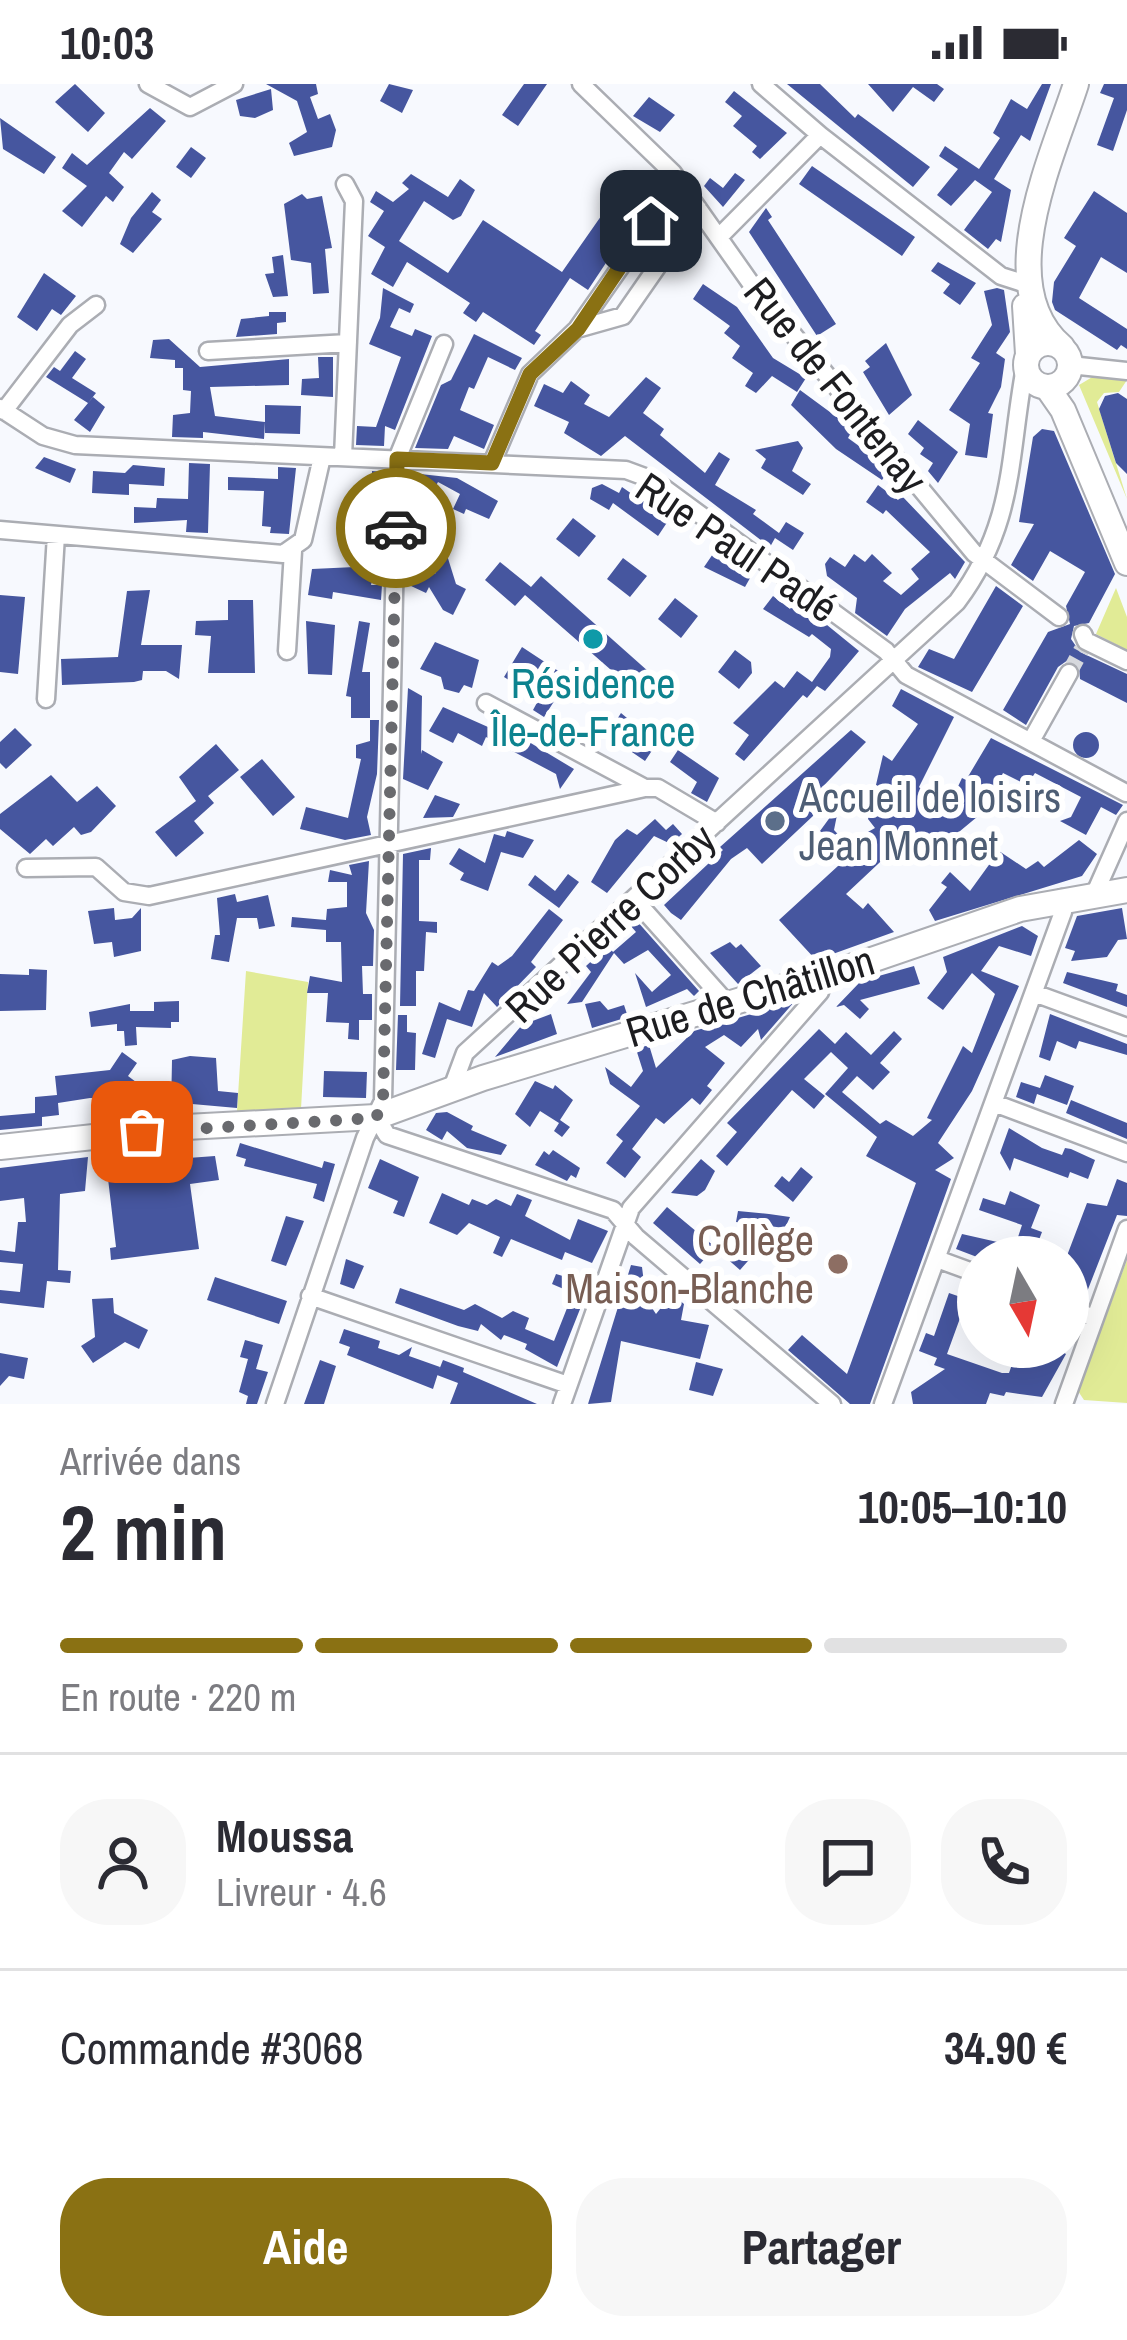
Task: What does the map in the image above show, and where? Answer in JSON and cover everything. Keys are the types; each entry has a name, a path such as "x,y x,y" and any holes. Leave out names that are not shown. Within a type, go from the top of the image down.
{"main road":[{"path":"1076,84 1034,207 1030,259 1040,323 1057,373 1063,410 1119,525 1127,563"},
{"path":"1057,373 1029,377 1023,283 1026,206 1037,169 1061,127"},
{"path":"1027,358 1040,344 1057,373"},
{"name":"Rue de Châtillon","path":"0,1147 186,1127 376,1118 483,1078 1062,898 1127,890"}],"street":[{"path":"148,84 177,105 190,107 234,84"},
{"name":"Rue de Fontenay","path":"581,84 680,182 752,285 985,563 1059,617"},
{"path":"760,84 1001,276 1023,283"},
{"path":"720,236 820,135"},
{"path":"492,463 530,374 578,329 680,182"},
{"path":"343,457 354,201 345,184"},
{"path":"578,329 623,316 698,208"},
{"path":"2,410 70,325 96,305"},
{"path":"208,351 348,344"},
{"path":"275,1404 383,1101 397,459 443,344"},
{"name":"Rue Pierre Corby","path":"452,1088 465,1053 957,602 985,563 1003,518 1027,358"},
{"path":"1021,407 1057,373 1127,371"},
{"name":"Rue Paul Padé","path":"2,410 44,436 75,445 599,467 653,480 894,661 906,675 1126,793"},
{"path":"287,651 293,551 303,540 322,457"},
{"path":"0,530 293,551"},
{"path":"46,699 56,535"},
{"path":"1084,641 1127,661"},
{"path":"1031,741 1069,673"},
{"path":"486,703 645,788"},
{"path":"26,868 96,866 124,892 149,896 645,788 658,788 717,823"},
{"path":"1095,893 1127,821"},
{"path":"883,1404 1063,912 1062,898"},
{"path":"634,899 726,1002"},
{"path":"562,1404 625,1220 820,992 824,975"},
{"path":"1034,993 1127,1027"},
{"name":"Rue Pierre Corby","path":"480,1044 483,1078"},
{"path":"994,1103 1127,1153"},
{"path":"376,1118 387,1135 614,1210 636,1237 832,1404"},
{"path":"1064,1404 1127,1229"},
{"path":"937,1258 957,1266"},
{"path":"310,1296 568,1385"},
{"path":"1089,1316 1094,1318"}],"green space":[{"path":"1094,376 1127,380 1119,392 1104,393 1097,402 1127,499 1079,385"},
{"path":"1116,588 1127,617 1127,650 1096,634"},
{"path":"246,971 308,982 301,1109 237,1111"},
{"path":"1127,1260 1127,1403 1084,1400 1078,1391"}],"building":[{"path":"75,84 105,113 88,132 55,102"},
{"path":"266,84 316,84 318,94 310,97 318,119 330,114 336,130 332,147 294,156 289,143 307,132 297,101"},
{"path":"389,84 413,90 402,113 380,101"},
{"path":"524,84 547,84 518,126 502,115"},
{"path":"787,84 820,84 855,118 858,114 930,167 913,187"},
{"path":"868,84 937,84 944,89 934,102 913,87 893,112"},
{"path":"1042,84 1051,84 1030,141 1021,135 994,179 1011,190 1001,242 996,239 988,249 964,230 992,192 975,180 951,206 937,195 958,169 939,156 945,146 979,169 1000,138 993,133 1011,99 1027,109"},
{"path":"1104,84 1127,84 1127,110 1113,151 1097,145 1114,98 1100,93"},
{"path":"271,89 273,110 255,118 240,116 236,100"},
{"path":"734,91 787,133 760,159 752,152 757,146 733,126 742,116 725,102"},
{"path":"649,97 675,115 660,132 633,116"},
{"path":"150,108 166,121 132,159 124,152 109,173 124,187 113,202 106,196 82,227 62,211 87,186 62,168 72,153 87,165"},
{"path":"0,118 56,157 44,174 3,149"},
{"path":"191,147 206,158 191,178 176,167"},
{"path":"812,166 915,237 902,256 799,184"},
{"path":"735,173 745,180 723,207 704,186 710,178 723,188"},
{"path":"411,174 448,197 460,179 475,190 461,216 453,220 424,201 399,241 448,273 483,220 562,272 627,179 651,195 588,290 570,278 535,331 541,335 534,345 483,312 476,322 463,313 470,303 407,262 393,287 371,274 385,247 368,236 384,211 370,202 376,191 393,202 409,189 402,183"},
{"path":"1094,191 1127,213 1127,273 1101,257 1079,298 1127,329 1127,349 1121,345 1117,350 1055,310 1052,302 1054,282 1076,246 1064,238"},
{"path":"152,192 161,200 152,212 162,219 133,253 120,244 131,218"},
{"path":"302,194 307,199 322,196 332,248 325,249 329,293 313,294 311,263 291,260 284,204"},
{"path":"766,208 772,217 768,220 836,324 817,336 749,232"},
{"path":"283,255 288,296 273,297 265,274 274,273 272,257"},
{"path":"938,262 976,283 960,305 943,293 950,284 931,271"},
{"path":"44,273 76,296 61,315 52,309 37,331 17,317"},
{"path":"703,284 737,307 773,358 806,378 797,392 772,376 756,393 745,386 753,373 732,358 740,346 724,333 730,326 693,299"},
{"path":"383,288 414,304 410,313 399,308 390,327 412,336 415,329 432,336 395,430 385,426 384,446 356,445 357,426 376,427 401,357 369,344 380,318"},
{"path":"1004,290 1010,332 996,353 1005,359 1001,387 988,413 993,414 987,458 965,455 970,424 949,410 980,363 971,358 992,325 984,291"},
{"path":"269,312 286,312 286,322 277,323 277,334 236,337 241,319 269,316"},
{"path":"474,334 522,358 515,370 488,357 474,389 469,387 460,410 494,425 484,449 454,436 448,449 415,448 441,385 451,380"},
{"path":"169,339 200,367 289,359 289,385 210,387 215,416 265,422 264,439 203,432 203,438 172,437 173,415 190,413 191,391 183,390 183,368 175,368 175,360 150,358 153,340"},
{"path":"886,343 912,395 889,415 863,372 870,367 865,361"},
{"path":"75,351 86,359 72,378 96,393 88,403 46,377 54,367 60,371"},
{"path":"318,357 333,357 333,397 301,395 302,379 319,378"},
{"path":"646,377 661,388 643,413 664,429 660,435 705,473 719,452 730,459 715,485 756,510 753,514 779,533 786,522 804,533 793,550 775,538 770,547 625,436 601,456 564,433 569,422 534,406 544,384 563,393 571,381 590,395 584,404 609,417"},
{"path":"800,390 853,429 848,438 870,454 872,450 889,470 882,480 836,449 791,405"},
{"path":"1118,393 1127,399 1127,474 1116,463 1099,409 1105,396"},
{"path":"93,397 105,407 90,432 74,420"},
{"path":"265,405 301,406 300,434 265,433"},
{"path":"918,420 958,452 938,483 928,471 933,463 920,454 924,448 908,434"},
{"path":"1042,429 1054,431 1115,574 1089,623 1074,626 1071,639 1080,652 1127,674 1127,703 1080,679 1079,666 1068,660 1058,667 1026,725 1003,710 1048,632 1070,624 1066,606 1085,572 1050,551 1033,581 1011,565 1034,524 1019,522 1033,437"},
{"path":"798,441 803,448 792,471 811,484 803,495 761,468 766,459 755,450"},
{"path":"44,457 76,469 70,483 35,468"},
{"path":"189,463 210,464 208,533 186,532 187,520 134,523 134,507 156,508 157,498 188,499"},
{"path":"133,465 165,468 164,486 129,484 129,495 92,493 93,471 125,473"},
{"path":"278,467 296,468 289,534 270,533 271,527 262,526 264,491 228,490 228,477 278,479"},
{"path":"372,471 384,472 381,519 364,515 364,503 371,503"},
{"path":"411,473 457,478 498,501 489,519 466,509 464,514 453,509 460,494 438,482 434,489 410,487"},
{"path":"602,484 619,493 622,487 642,501 645,497 672,515 658,536 613,503 609,510 590,499 592,488"},
{"path":"878,485 898,500 902,496 965,562 955,579 950,573 905,609 887,636 855,613 857,598 827,576 825,564 830,557 845,567 854,554 865,562 872,554 892,573 883,581 901,595 919,579 911,569 930,552 886,510 883,514 866,502"},
{"path":"573,518 596,536 579,557 556,539"},
{"path":"717,548 754,571 745,587 704,567"},
{"path":"446,552 456,584 466,589 453,615 443,610 429,587 426,593 411,586 414,581 407,577 408,561 435,574"},
{"path":"623,558 647,576 630,597 607,579"},
{"name":"Résidence Île-de-France","path":"500,562 531,587 541,576 649,672 634,690 525,595 515,606 485,580"},
{"path":"355,567 374,572 371,585 382,585 381,600 333,592 332,599 308,595 312,569"},
{"path":"996,586 1023,606 972,692 918,667 929,649 954,659"},
{"path":"150,590 141,645 182,645 179,679 166,671 143,671 142,680 134,682 62,685 61,659 118,657 127,591"},
{"path":"0,595 25,597 18,674 0,672"},
{"path":"773,596 790,609 794,603 811,612 859,651 825,691 817,686 807,698 803,695 744,761 735,754 749,735 733,723 775,681 784,688 797,671 812,682 830,657 831,649 812,634 809,637 763,609"},
{"path":"675,598 698,616 681,638 658,619"},
{"path":"228,600 253,600 255,673 208,673 211,636 195,635 196,621 228,620"},
{"path":"306,621 335,625 332,675 308,674"},
{"path":"359,621 370,623 362,672 370,672 370,718 351,718 351,697 346,696"},
{"path":"435,642 479,660 472,688 464,685 459,693 444,689 441,677 420,669"},
{"path":"522,647 569,678 544,717 533,710 539,699 504,677"},
{"path":"735,650 751,662 752,673 739,689 718,672"},
{"path":"408,688 422,696 421,754 422,750 443,762 428,790 403,779"},
{"path":"901,689 954,717 919,787 945,814 962,778 966,780 991,738 1123,805 1116,815 1101,807 1086,835 1060,821 1071,817 1081,797 1035,773 1027,785 1003,773 983,812 936,851 910,834 846,894 863,909 868,903 894,932 816,960 779,920 850,855 820,831 839,805 834,830 847,844 872,840 866,833 875,828 868,819 883,755 892,761 918,724 892,706"},
{"path":"443,707 506,735 509,730 574,769 560,789 556,774 486,737 482,746 458,733 453,743 429,731"},
{"path":"621,713 657,743 645,761 607,735"},
{"path":"370,720 379,720 377,774 367,817 371,835 345,840 300,829 306,807 348,818 361,759 356,758 356,745 370,741"},
{"path":"15,728 32,745 6,769 0,763 0,742"},
{"path":"851,730 866,742 804,806 814,815 762,864 747,848 731,859 681,920 671,913 664,905 723,850 720,847"},
{"path":"1086,732 1099,745 1086,758 1073,745"},
{"path":"216,744 239,770 208,796 214,803 194,821 204,833 176,857 155,832 196,801 179,777"},
{"path":"678,750 719,778 707,802 691,793 697,782 670,762"},
{"path":"262,759 295,797 273,816 240,777"},
{"path":"51,775 77,802 97,786 116,806 91,832 81,835 74,827 53,846 46,839 30,854 0,829 0,814"},
{"path":"435,795 460,804 453,817 423,818"},
{"path":"655,819 666,830 673,824 682,834 671,844 654,836 607,893 591,882 615,840 627,829 637,835"},
{"path":"507,831 534,840 523,858 501,852 488,891 460,880 464,873 449,864 459,848 485,863 494,834 505,837"},
{"path":"1079,840 1097,854 1082,876 935,921 929,910 947,887 941,883 950,872 970,891 999,851 1026,869 1038,861 1044,867"},
{"path":"431,848 430,860 419,860 419,921 437,922 437,933 426,932 424,971 416,971 416,1006 400,1006 403,854"},
{"path":"369,861 366,913 374,930 373,966 362,966 363,994 372,994 372,1020 359,1020 359,1040 348,1039 349,1023 326,1022 328,993 307,993 310,976 342,982 341,942 326,942 326,930 291,927 292,917 326,920 327,909 347,907 347,882 328,882 330,870 352,875 349,865"},
{"path":"568,874 579,882 559,908 528,885 535,875 555,891"},
{"path":"235,894 237,902 268,895 275,926 259,929 257,918 237,918 229,962 211,959 215,935 220,935 217,898"},
{"path":"114,908 115,920 132,918 141,908 141,951 114,957 112,942 94,944 88,911"},
{"path":"1122,908 1127,939 1118,940 1107,957 1071,961 1075,951 1065,948 1077,916"},
{"path":"549,909 563,920 531,962 536,967 497,1007 484,993 472,1027 447,1019 435,1058 422,1054 439,1002 460,1011 468,990 474,991 492,962 498,966 512,956"},
{"path":"636,920 699,991 694,996 687,989 646,1007 635,973 652,992 671,975 648,950 624,964 614,953 582,1002 567,1004 591,972 586,966 608,946 613,952 636,932 630,925"},
{"path":"1022,926 1038,936 1031,956 999,946 981,971 1019,986 972,1091 938,1143 954,1158 935,1170 951,1179 870,1404 850,1404 788,1350 802,1335 847,1374 916,1183 866,1156 877,1137 825,1094 848,1068 831,1052 804,1079 825,1096 814,1109 792,1090 727,1166 716,1156 737,1132 727,1123 819,1029 835,1044 846,1032 871,1055 894,1031 902,1039 880,1063 890,1072 873,1090 857,1076 842,1092 880,1124 886,1120 913,1136 932,1120 927,1118 963,1046 972,1053 995,994 972,973 943,1010 927,998 947,972 943,957"},
{"path":"730,942 736,948 741,944 761,966 738,984 710,953"},
{"path":"914,966 920,984 860,1000 869,1009 860,1019 844,1005 836,1007 861,981"},
{"path":"29,969 47,970 46,1010 0,1011 0,974 29,975"},
{"path":"1067,972 1118,984 1116,991 1127,995 1127,1007 1063,983"},
{"path":"179,1001 179,1022 171,1022 171,1028 136,1027 137,1045 125,1046 124,1031 117,1031 117,1024 91,1027 89,1012 130,1004 130,1011 154,1011 154,1002"},
{"path":"600,1001 608,1010 624,1005 628,1017 592,1028 585,1004"},
{"path":"795,1001 761,1040 758,1029 741,1047 724,1035 705,1047 725,1063 707,1086 712,1090 700,1105 692,1098 664,1124 656,1118 632,1149 641,1157 625,1178 606,1163 623,1141 616,1135 640,1106 610,1084 605,1067 631,1087 643,1071 636,1049 649,1045 656,1068 694,1031"},
{"path":"551,1014 557,1034 495,1057 522,1025"},
{"path":"1050,1014 1127,1044 1127,1055 1079,1041 1076,1049 1057,1041 1050,1061 1039,1057"},
{"path":"398,1015 407,1015 407,1032 416,1033 415,1070 396,1070"},
{"path":"122,1052 137,1063 128,1076 136,1082 129,1092 136,1098 127,1113 106,1099 90,1098 58,1103 59,1115 42,1117 42,1126 0,1130 0,1116 35,1113 35,1097 57,1095 55,1076 110,1070"},
{"path":"216,1058 218,1091 238,1093 237,1108 192,1104 192,1110 171,1112 172,1060"},
{"path":"324,1071 367,1072 366,1098 323,1097"},
{"path":"1045,1075 1074,1086 1067,1105 1037,1094 1034,1104 1016,1097 1021,1082 1040,1088"},
{"path":"535,1081 553,1089 555,1085 573,1100 560,1120 570,1127 562,1137 554,1131 559,1123 540,1111 530,1127 515,1114"},
{"path":"1071,1100 1127,1123 1127,1139 1066,1113"},
{"path":"447,1112 473,1126 471,1130 507,1145 501,1155 467,1148 447,1131 442,1140 426,1130 436,1113"},
{"path":"1009,1128 1042,1148 1062,1155 1065,1148 1071,1149 1095,1160 1088,1179 1070,1172 1068,1178 1014,1158 1010,1171 1000,1153"},
{"path":"240,1143 322,1168 324,1161 335,1164 324,1202 313,1198 317,1184 244,1166 246,1159 236,1156"},
{"path":"553,1150 580,1168 576,1178 571,1175 567,1181 535,1165 544,1151 549,1155"},
{"path":"215,1156 219,1180 190,1184 199,1249 111,1260 110,1248 116,1247 107,1170 121,1169 121,1163"},
{"path":"88,1157 85,1191 60,1194 58,1270 71,1271 70,1283 47,1281 44,1308 0,1303 0,1290 20,1292 23,1264 0,1262 0,1250 15,1252 18,1222 26,1222 24,1198 0,1201 0,1168"},
{"path":"380,1159 419,1177 404,1217 393,1213 398,1201 368,1188"},
{"path":"701,1159 715,1171 705,1190 697,1196 671,1193"},
{"path":"801,1167 813,1177 793,1202 774,1186 782,1176 789,1182"},
{"path":"1117,1179 1127,1183 1127,1216 1117,1215 1089,1287 1089,1236 1074,1236 1087,1203 1107,1206"},
{"path":"1010,1191 1040,1205 1031,1228 1042,1232 1040,1236 1018,1236 1022,1225 979,1210 983,1198 1005,1205"},
{"path":"442,1193 469,1205 472,1199 487,1205 496,1199 511,1206 517,1194 532,1200 525,1216 570,1240 578,1219 608,1231 592,1263 565,1252 562,1260 511,1239 502,1257 493,1253 500,1237 469,1223 457,1235 429,1223"},
{"path":"667,1207 715,1247 700,1264 653,1223"},
{"path":"738,1211 790,1217 785,1228 736,1222"},
{"path":"286,1216 304,1221 286,1266 271,1261"},
{"path":"731,1233 755,1253 740,1270 716,1249"},
{"path":"346,1259 364,1266 354,1289 340,1284"},
{"path":"631,1265 642,1267 646,1299 656,1314 672,1294 684,1304 681,1320 709,1325 700,1359 621,1341 611,1402 588,1404"},
{"path":"556,1274 590,1284 557,1367 525,1349 527,1344 504,1335 501,1340 481,1324 478,1331 395,1303 400,1288 464,1310 475,1304 502,1318 513,1311 529,1318 525,1329 554,1341 573,1293 552,1284"},
{"path":"215,1277 287,1301 279,1324 207,1300"},
{"path":"949,1293 957,1296 957,1326 947,1354 957,1357 957,1368 1009,1373 1011,1368 1058,1368 1042,1397 1006,1392 1004,1396 990,1393 986,1404 913,1404 911,1392 945,1369 934,1365 937,1358 919,1351 926,1333 934,1336"},
{"path":"113,1298 114,1313 148,1330 139,1349 125,1342 93,1363 81,1346 95,1337 92,1299"},
{"path":"344,1329 380,1341 378,1348 399,1355 412,1347 409,1356 440,1367 433,1389 347,1355 350,1347 339,1343"},
{"path":"245,1340 263,1345 256,1369 268,1372 257,1404 246,1404 248,1396 239,1392 248,1359 240,1357"},
{"path":"0,1353 28,1358 24,1379 9,1376 0,1386"},
{"path":"320,1360 336,1366 324,1404 304,1404"},
{"path":"443,1360 537,1404 450,1404 458,1383 437,1375"},
{"path":"696,1362 723,1369 713,1396 689,1390"}],"tunnel":[{"path":"1069,673 1082,649"}],"way so far":[{"path":"142,1132 376,1118 383,1101 396,528"}],"place":[{"name":"Résidence Île-de-France","path":"593,639"},
{"name":"Accueil de loisirs Jean Monnet","path":"775,821"},
{"name":"Collège Maison-Blanche","path":"838,1264"}],"route":[{"path":"396,528 397,459 492,463 530,374 578,329 651,221"}]}
